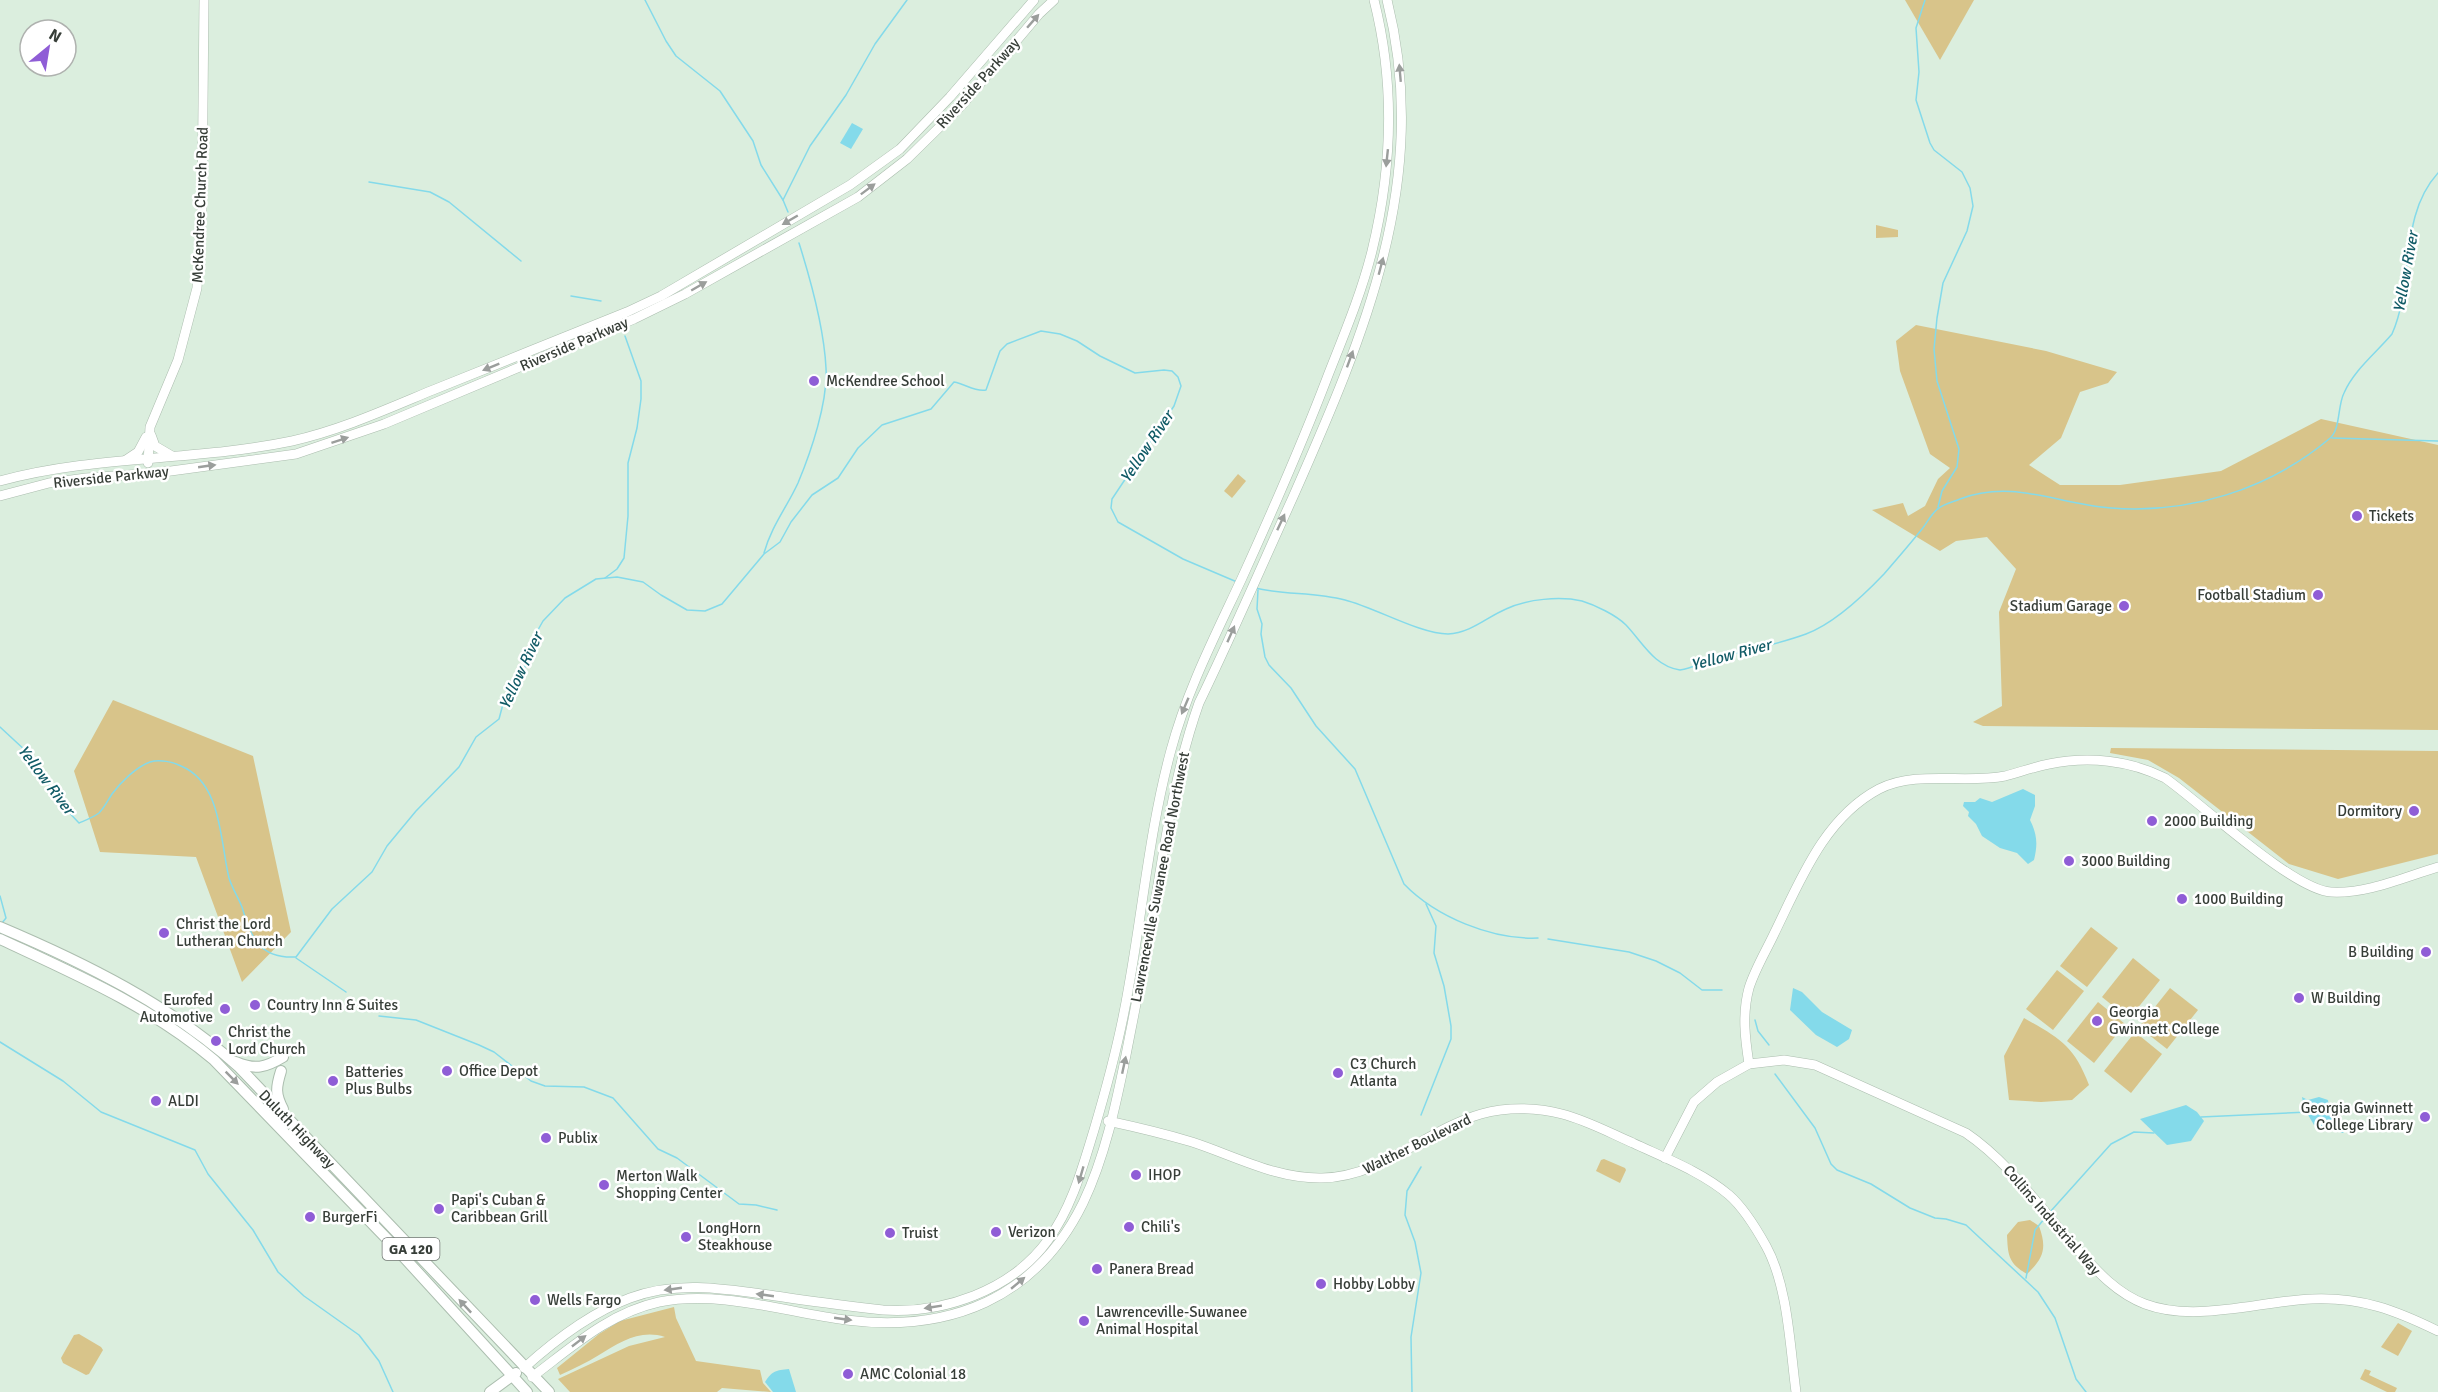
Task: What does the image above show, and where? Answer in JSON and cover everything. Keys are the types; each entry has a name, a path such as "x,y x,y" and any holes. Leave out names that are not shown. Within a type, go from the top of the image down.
{"main road":[{"name":"McKendree Church Road","path":"149,473 147,459 150,427 178,360 196,288 202,209 204,0"},
{"name":"Riverside Parkway","path":"0,482 85,466 248,449 332,430 661,296 850,185 900,149 950,97 1034,0"},
{"name":"Riverside Parkway","path":"0,496 58,482 296,454 384,424 634,319 685,294 858,197 907,159 962,105 1054,0"},
{"name":"Lawrenceville Suwanee Road Northwest","path":"524,1368 576,1326 629,1298 645,1294 699,1287 899,1311 938,1307 980,1293 1001,1281 1033,1257 1048,1239 1073,1196 1097,1118 1128,990 1159,801 1182,712 1302,444 1351,317 1371,253 1383,197 1388,136 1388,90 1381,30 1374,0"},
{"name":"Lawrenceville Suwanee Road Northwest","path":"532,1377 592,1331 614,1318 660,1302 693,1299 761,1306 846,1320 900,1323 960,1314 993,1300 1016,1286 1041,1263 1069,1228 1091,1184 1112,1122 1151,928 1181,756 1199,703 1336,396 1372,298 1394,213 1400,165 1402,97 1399,56 1387,0"},
{"path":"150,427 155,446 163,453 173,456"},
{"path":"121,462 138,452 150,427"},
{"path":"1665,1158 1694,1102 1717,1082 1749,1064 1743,1023 1749,987 1804,871 1827,834 1857,804 1879,789 1899,782 2005,776 2050,763 2074,760 2120,762 2146,769 2164,778 2290,875 2319,890 2352,892 2438,867"},
{"name":"Duluth Highway","path":"0,927 8,938 25,950 146,1011 195,1044 214,1060 353,1203 519,1384"},
{"name":"Duluth Highway","path":"8,938 86,966 137,993 177,1018 230,1059 532,1377 549,1392"},
{"path":"25,950 30,949 72,966 86,966"},
{"path":"80,977 96,975 137,993"},
{"path":"230,1059 256,1068 268,1066 283,1057"},
{"name":"Collins Industrial Way","path":"1749,1064 1784,1060 1815,1065 1966,1133 1986,1147 2005,1165 2102,1278 2145,1304 2164,1310 2192,1312 2311,1299 2334,1299 2383,1306 2438,1331"},
{"path":"281,1071 276,1086 276,1096 291,1122"},
{"name":"Walther Boulevard","path":"1097,1118 1191,1142 1275,1172 1301,1178 1324,1178 1364,1171 1466,1119 1501,1110 1531,1109 1561,1113 1596,1126 1714,1184 1730,1196 1747,1216 1767,1248 1778,1276 1796,1392"},
{"path":"519,1384 524,1368"},
{"path":"509,1392 532,1377"},
{"path":"490,1392 519,1384"}],"shaded area":[{"path":"1905,0 1974,0 1940,60"},
{"path":"1876,225 1898,230 1898,237 1876,238"},
{"path":"1916,325 2046,351 2117,372 2108,383 2080,392 2061,438 2029,465 2060,485 2120,485 2221,471 2321,419 2438,445 2438,730 1983,726 1973,722 2002,706 1999,612 2016,569 1987,537 1956,541 1940,551 1872,510 1903,503 1908,516 1925,506 1938,479 1950,468 1930,454 1900,371 1896,341"},
{"path":"1238,474 1246,481 1232,498 1224,491"},
{"path":"113,700 253,756 291,932 242,982 196,857 100,852 74,771"},
{"path":"2111,748 2438,751 2438,854 2338,879 2289,864 2179,778 2148,760 2110,753"},
{"path":"2091,927 2118,948 2087,987 2060,966"},
{"path":"2133,958 2160,980 2129,1019 2102,997"},
{"path":"2057,970 2084,991 2053,1030 2026,1009"},
{"path":"2170,988 2198,1010 2167,1049 2139,1027"},
{"path":"2098,1002 2125,1024 2094,1063 2067,1041"},
{"path":"2024,1018 2056,1037 2077,1060 2089,1085 2072,1100 2041,1102 2009,1100 2004,1056"},
{"path":"2135,1032 2162,1054 2131,1093 2104,1071"},
{"path":"1604,1159 1625,1168 1620,1183 1596,1171 1601,1160"},
{"path":"2030,1220 2039,1226 2043,1247 2040,1258 2027,1274 2010,1258 2007,1235 2018,1222"},
{"path":"674,1307 676,1318 696,1361 760,1370 763,1383 771,1392 722,1388 717,1392 570,1392 558,1379 629,1346 665,1337 647,1335 630,1338 560,1375 557,1368 599,1334 620,1321"},
{"path":"2398,1323 2412,1331 2398,1356 2381,1347"},
{"path":"79,1334 103,1350 89,1374 86,1375 63,1363 61,1358 74,1335"},
{"path":"2365,1369 2371,1371 2369,1375 2397,1388 2395,1392 2387,1392 2360,1379"}],"water":[{"path":"852,123 863,129 851,149 840,143"},
{"path":"2023,789 2035,795 2035,806 2030,820 2036,839 2036,849 2034,860 2028,864 2017,853 2000,848 1982,836 1976,824 1968,816 1969,812 1963,806 1964,802 1975,802 1980,798 1992,802"},
{"path":"1793,988 1802,992 1822,1012 1852,1030 1849,1039 1837,1047 1816,1035 1790,1010"},
{"path":"2302,1097 2308,1100 2319,1097 2328,1100 2329,1112 2339,1117 2349,1127 2343,1133 2314,1125 2304,1108"},
{"path":"2186,1105 2197,1112 2204,1121 2191,1141 2167,1145 2140,1119"},
{"path":"789,1369 796,1392 773,1392 765,1382 772,1373"}],"waterway":[{"path":"645,0 676,56 720,91 753,141 761,165 788,212"},
{"path":"783,200 810,146 846,95 875,44 907,0"},
{"path":"1925,0 1916,28 1919,72 1916,100 1930,143 1934,150 1962,172 1970,188 1973,206 1967,231 1943,283 1937,318 1934,349 1937,381 1959,449 1957,467 1942,491 1938,507"},
{"name":"Yellow River","path":"1255,588 1345,600 1424,630 1448,634 1464,631 1499,612 1524,603 1573,599 1599,608 1617,618 1656,659 1671,668 1680,670 1795,638 1827,623 1858,600 1884,574 1936,510 1960,499 1979,493 2017,492 2091,506 2140,509 2169,507 2226,495 2280,472 2305,457 2333,435 2348,385 2359,369 2392,334 2399,314 2417,209 2425,190 2438,173"},
{"path":"369,182 430,192 449,202 521,261"},
{"path":"764,553 771,534 803,471 818,427 826,381 820,321 799,243"},
{"path":"571,296 601,301"},
{"name":"Yellow River","path":"0,727 27,752 63,806 79,823 99,813 124,780 139,767 150,762 170,762 194,774 205,785 212,799 221,831 229,878 253,937 265,950 273,954 296,957 332,909 372,872 387,846 416,811 459,767 476,737 499,719 503,704 523,673 534,637 543,621 565,598 596,579 617,577 643,582 687,610 705,611 722,604 764,554 780,542 791,522 812,495 838,478 858,448 882,425 931,409 954,382 978,390 986,390 1000,351 1007,344 1041,331 1060,334 1077,341 1100,356 1135,373 1164,370 1172,371 1178,377 1181,386 1174,406 1112,499 1111,508 1118,522 1183,559 1237,582"},
{"path":"605,578 617,569 624,558 628,516 628,463 637,428 641,399 641,381 625,336"},
{"path":"2332,438 2438,441"},
{"path":"1258,590 1257,609 1262,624 1261,634 1265,657 1269,665 1291,688 1316,726 1355,769 1404,884 1432,907 1466,924 1502,935 1538,938"},
{"name":"Yellow River","path":"0,896 6,918 2,923"},
{"path":"1421,1115 1451,1039 1444,986 1434,953 1436,926 1426,904"},
{"path":"1548,939 1629,952 1656,961 1680,973 1702,990 1722,990"},
{"path":"296,958 346,992"},
{"path":"379,1016 416,1020 479,1045 494,1052 531,1081 545,1086 584,1087 613,1098 658,1149 677,1158 739,1204 777,1210"},
{"path":"1755,1020 1758,1031 1769,1045"},
{"path":"0,1042 63,1081 101,1112 195,1150 208,1174 253,1230 278,1272 304,1296 359,1335 379,1361 393,1392"},
{"path":"1775,1074 1815,1128 1831,1164 1837,1170 1871,1184 1910,1208 1935,1218 1966,1225 2038,1292 2055,1318 2076,1379 2086,1392"},
{"path":"2201,1117 2308,1112"},
{"path":"2050,1212 2111,1144 2134,1132 2154,1133"},
{"path":"1412,1392 1411,1337 1421,1273 1415,1242 1405,1215 1407,1191 1421,1167"},
{"path":"2026,1278 2035,1230 2045,1218"}],"place":[{"name":"McKendree School","path":"814,381"},
{"name":"Tickets","path":"2357,516"},
{"name":"Football Stadium","path":"2318,595"},
{"name":"Stadium Garage","path":"2124,606"},
{"name":"Dormitory","path":"2414,811"},
{"name":"2000 Building","path":"2152,821"},
{"name":"3000 Building","path":"2069,861"},
{"name":"1000 Building","path":"2182,899"},
{"name":"Christ the Lord Lutheran Church","path":"164,933"},
{"name":"B Building","path":"2426,952"},
{"name":"W Building","path":"2299,998"},
{"name":"Country Inn & Suites","path":"255,1005"},
{"name":"Eurofed Automotive","path":"225,1009"},
{"name":"Georgia Gwinnett College","path":"2097,1021"},
{"name":"Christ the Lord Church","path":"216,1041"},
{"name":"Office Depot","path":"447,1071"},
{"name":"C3 Church Atlanta","path":"1338,1073"},
{"name":"Batteries Plus Bulbs","path":"333,1081"},
{"name":"ALDI","path":"156,1101"},
{"name":"Georgia Gwinnett College Library","path":"2425,1117"},
{"name":"Publix","path":"546,1138"},
{"name":"IHOP","path":"1136,1175"},
{"name":"Merton Walk Shopping Center","path":"604,1185"},
{"name":"Papi's Cuban & Caribbean Grill","path":"439,1209"},
{"name":"BurgerFi","path":"310,1217"},
{"name":"Chili's","path":"1129,1227"},
{"name":"Verizon","path":"996,1232"},
{"name":"Truist","path":"890,1233"},
{"name":"LongHorn Steakhouse","path":"686,1237"},
{"name":"Panera Bread","path":"1097,1269"},
{"name":"Hobby Lobby","path":"1321,1284"},
{"name":"Wells Fargo","path":"535,1300"},
{"name":"Lawrenceville-Suwanee Animal Hospital","path":"1084,1321"},
{"name":"AMC Colonial 18","path":"848,1374"}]}
